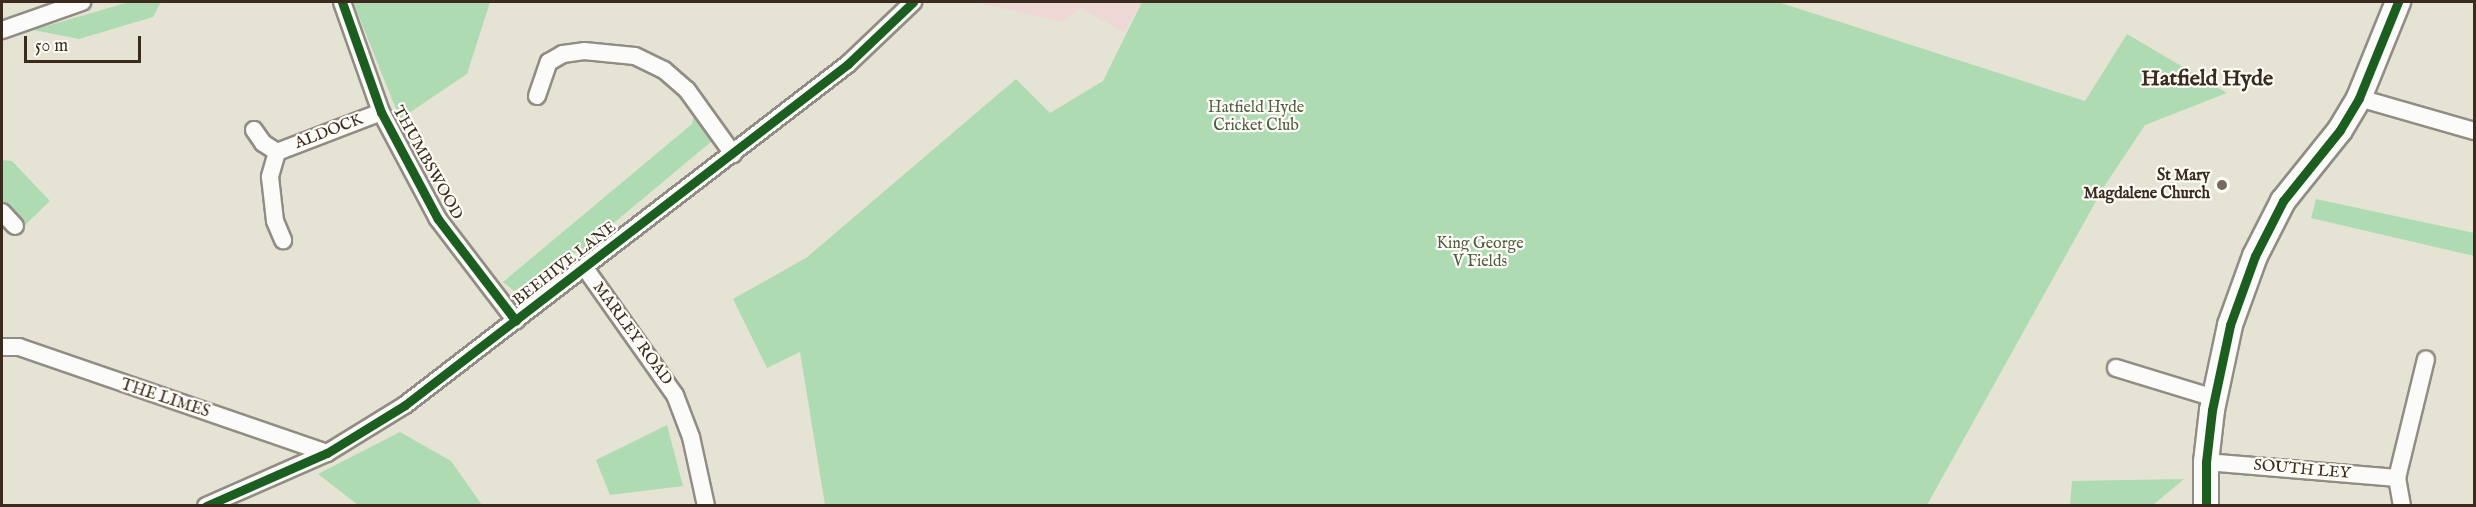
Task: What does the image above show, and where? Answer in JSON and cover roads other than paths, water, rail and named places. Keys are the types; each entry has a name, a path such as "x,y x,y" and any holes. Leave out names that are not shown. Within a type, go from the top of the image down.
{"street":[{"path":"2,30 82,2"},
{"name":"THUMBSWOOD","path":"342,2 381,112 438,219 516,321"},
{"name":"BEEHIVE LANE","path":"206,506 327,453 405,405 848,64 913,2"},
{"path":"2203,502 2214,398 2230,325 2255,256 2283,201 2340,130 2359,98 2394,2"},
{"path":"537,96 549,62 562,54 592,51 635,56 664,70 687,90 733,153"},
{"path":"2359,98 2475,131"},
{"name":"ALDOCK","path":"277,152 381,112"},
{"name":"ALDOCK","path":"254,130 263,142 277,152"},
{"name":"ALDOCK","path":"277,152 270,177 275,221 283,240"},
{"path":"2,212 15,226"},
{"name":"MARLEY ROAD","path":"585,268 675,395 691,437 706,506"},
{"name":"THE LIMES","path":"2,346 19,347 327,453"},
{"path":"2402,506 2397,478 2426,359"},
{"path":"2116,368 2214,398"},
{"name":"SOUTH LEY","path":"2206,462 2397,478"}],"place":[{"name":"St Mary Magdalene Church","path":"2222,185"}],"district":[{"name":"Hatfield Hyde","path":"2207,80"}],"park label":[{"name":"Hatfield Hyde Cricket Club","path":"1256,117"},
{"name":"King George V Fields","path":"1480,253"}]}
